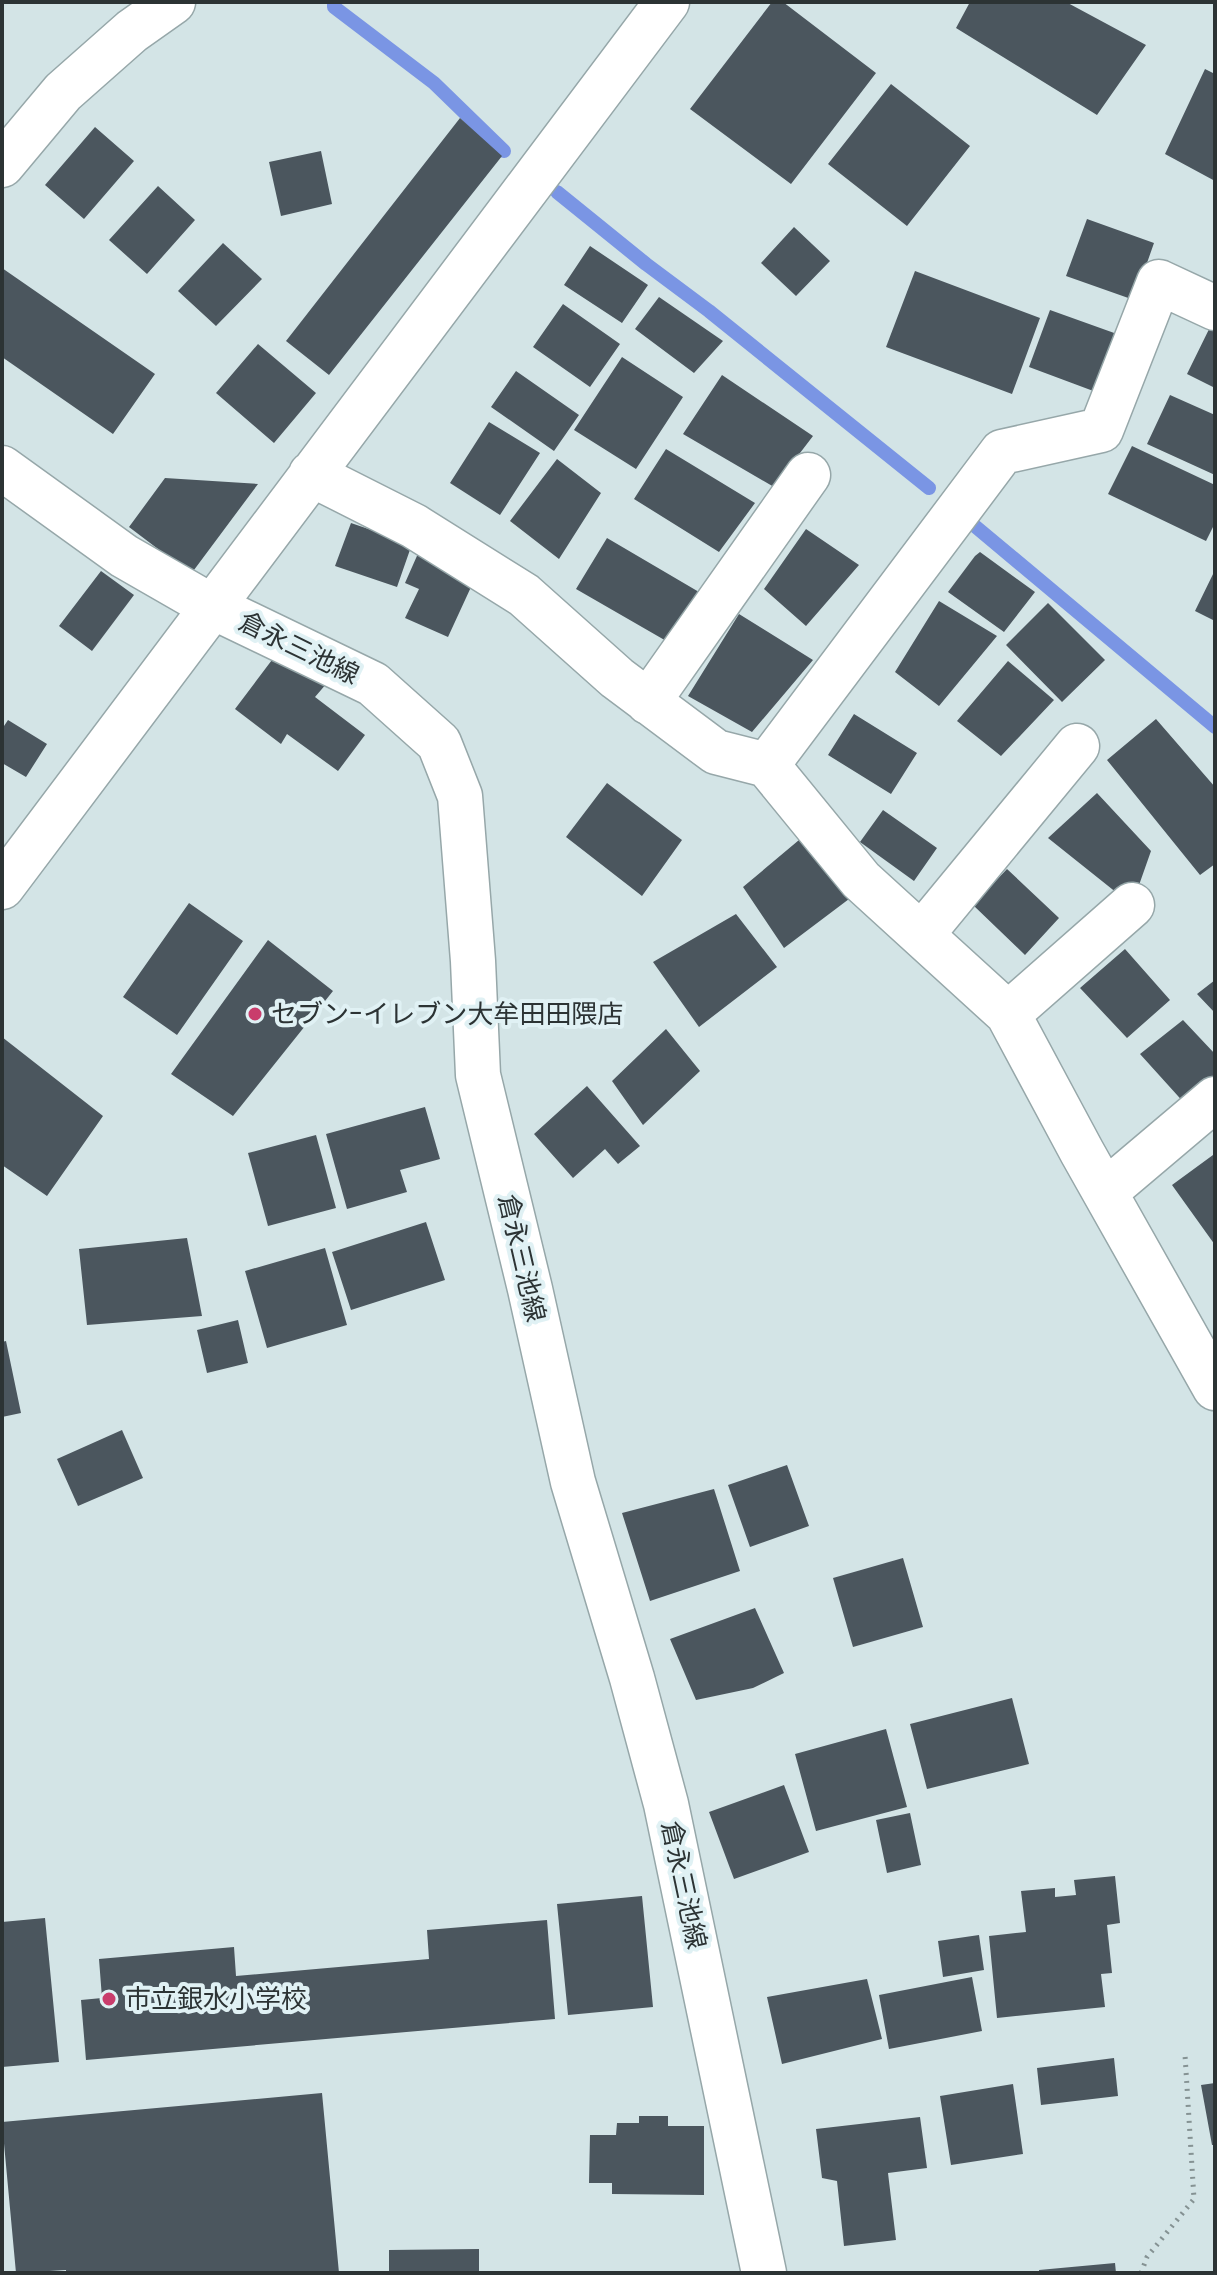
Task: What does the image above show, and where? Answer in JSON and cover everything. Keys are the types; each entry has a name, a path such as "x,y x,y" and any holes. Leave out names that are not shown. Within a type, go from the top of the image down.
{"street":[{"path":"2,165 63,92 132,31 173,2"},
{"path":"2,887 667,2"},
{"path":"767,765 1002,452 1101,430 1159,282 1215,308"},
{"name":"倉永三池線","path":"2,468 124,556 211,606 373,684 439,743 460,796 478,1075 573,1482 666,1804 764,2273"},
{"path":"311,474 414,526 524,595 617,678 716,752 767,765 861,880 1008,1014 1215,1388"},
{"path":"648,702 808,475"},
{"path":"922,934 1077,746"},
{"path":"1008,1014 1132,905"},
{"path":"1105,1192 1215,1099"}],"path":[{"path":"1141,2273 1147,2257 1194,2199 1185,2055"}],"building":[{"path":"772,2 783,2 876,73 791,184 690,109"},
{"path":"970,2 1066,2 1146,45 1097,115 956,28"},
{"path":"1205,69 1215,74 1215,181 1165,154"},
{"path":"891,84 970,146 907,226 828,164"},
{"path":"460,118 502,156 329,375 286,341"},
{"path":"95,127 134,161 84,219 45,185"},
{"path":"321,151 332,204 281,216 269,162"},
{"path":"158,186 195,220 147,274 109,240"},
{"path":"1087,219 1154,243 1134,300 1066,276"},
{"path":"794,227 830,261 796,296 761,263"},
{"path":"223,243 262,279 216,326 178,291"},
{"path":"590,246 648,285 622,323 564,285"},
{"path":"2,268 155,374 113,434 2,357"},
{"path":"915,271 1040,318 1012,394 886,347"},
{"path":"659,297 723,341 694,373 635,329"},
{"path":"563,304 620,344 590,387 533,347"},
{"path":"1050,310 1117,334 1096,392 1029,367"},
{"path":"1215,317 1215,388 1187,374"},
{"path":"258,344 316,393 274,443 216,393"},
{"path":"622,357 683,397 636,469 574,430"},
{"path":"516,371 579,415 554,451 491,407"},
{"path":"722,375 813,436 774,487 683,434"},
{"path":"1170,395 1215,415 1215,475 1147,444"},
{"path":"489,422 540,453 500,515 450,483"},
{"path":"1132,446 1215,485 1215,523 1206,541 1108,494"},
{"path":"666,449 755,503 719,552 634,499"},
{"path":"557,459 601,493 559,559 510,521"},
{"path":"165,478 258,484 191,574 129,527"},
{"path":"351,523 412,544 397,587 335,566"},
{"path":"806,529 859,565 806,626 764,589"},
{"path":"607,538 699,592 668,642 576,589"},
{"path":"420,549 477,574 448,637 405,618 419,589 405,583"},
{"path":"980,552 1035,592 1004,632 948,592"},
{"path":"1215,570 1215,621 1195,611"},
{"path":"101,571 134,595 92,651 59,626"},
{"path":"939,601 997,636 939,706 895,672"},
{"path":"1048,603 1105,660 1062,702 1006,645"},
{"path":"739,614 813,660 752,732 688,696"},
{"path":"281,648 327,683 315,697 365,735 338,771 287,734 281,744 235,709"},
{"path":"1008,661 1054,700 1001,756 957,721"},
{"path":"854,714 917,753 891,794 828,755"},
{"path":"1156,719 1215,787 1215,864 1200,875 1107,760"},
{"path":"8,720 47,744 26,777 2,763 2,729"},
{"path":"607,783 682,840 642,896 566,837"},
{"path":"1097,793 1151,851 1132,905 1048,838"},
{"path":"883,810 937,848 914,881 860,842"},
{"path":"799,840 849,899 784,948 743,887"},
{"path":"1007,869 1059,918 1025,955 973,905"},
{"path":"189,903 243,941 177,1035 123,997"},
{"path":"736,914 777,967 699,1027 653,962"},
{"path":"268,940 333,991 233,1116 171,1074"},
{"path":"1125,949 1170,1000 1127,1038 1080,988"},
{"path":"1215,980 1215,1013 1197,994"},
{"path":"1183,1020 1215,1054 1215,1084 1187,1106 1140,1054"},
{"path":"666,1029 700,1071 643,1125 612,1081"},
{"path":"2,1037 103,1116 47,1196 2,1165"},
{"path":"587,1086 640,1146 618,1164 605,1149 573,1178 534,1134"},
{"path":"425,1107 440,1159 400,1170 407,1192 347,1209 326,1134"},
{"path":"316,1135 336,1208 268,1226 248,1153"},
{"path":"1215,1156 1215,1245 1172,1185"},
{"path":"426,1222 445,1280 351,1310 332,1252"},
{"path":"187,1238 202,1316 87,1325 79,1249"},
{"path":"325,1248 347,1325 267,1348 245,1271"},
{"path":"238,1320 248,1363 207,1373 197,1330"},
{"path":"6,1341 21,1413 2,1417 2,1342"},
{"path":"122,1430 143,1478 78,1506 57,1459"},
{"path":"787,1465 809,1526 750,1547 728,1485"},
{"path":"714,1489 740,1571 650,1601 622,1513"},
{"path":"903,1558 923,1627 853,1647 833,1578"},
{"path":"755,1608 784,1673 753,1688 696,1700 670,1639"},
{"path":"1012,1698 1029,1764 927,1789 910,1724"},
{"path":"886,1729 907,1807 816,1831 795,1754"},
{"path":"784,1785 809,1852 734,1879 709,1812"},
{"path":"910,1813 921,1865 887,1873 876,1820"},
{"path":"1115,1876 1120,1923 1107,1925 1112,1973 1101,1974 1105,2007 997,2018 989,1936 1026,1932 1021,1891 1055,1888 1055,1897 1076,1895 1074,1880"},
{"path":"642,1896 653,2007 568,2015 557,1904"},
{"path":"45,1918 59,2062 2,2067 2,1922"},
{"path":"547,1920 555,2019 86,2060 81,2000 102,1998 99,1959 234,1947 236,1976 429,1959 427,1930"},
{"path":"979,1935 984,1970 943,1977 938,1941"},
{"path":"972,1977 982,2031 889,2049 879,1995"},
{"path":"867,1979 882,2039 782,2064 767,1997"},
{"path":"1114,2058 1118,2096 1041,2105 1037,2068"},
{"path":"1215,2083 1215,2145 1212,2145 1201,2085"},
{"path":"1013,2084 1023,2154 951,2165 940,2096"},
{"path":"322,2093 339,2273 66,2273 66,2270 16,2273 2,2122"},
{"path":"639,2116 668,2116 668,2126 704,2126 704,2195 612,2194 612,2183 589,2183 590,2135 616,2135 617,2123 639,2123"},
{"path":"920,2117 927,2168 888,2173 896,2240 844,2246 837,2181 822,2178 816,2129"},
{"path":"479,2249 479,2273 389,2273 389,2250"},
{"path":"1115,2263 1116,2273 1039,2273 1039,2270"}],"waterway":[{"path":"334,2 334,7 434,83 504,151"},
{"path":"557,192 929,488"},
{"path":"970,522 1215,727"}],"place":[{"name":"セブン-イレブン大牟田田隈店","path":"255,1014"},
{"name":"市立銀水小学校","path":"109,1999"}]}
